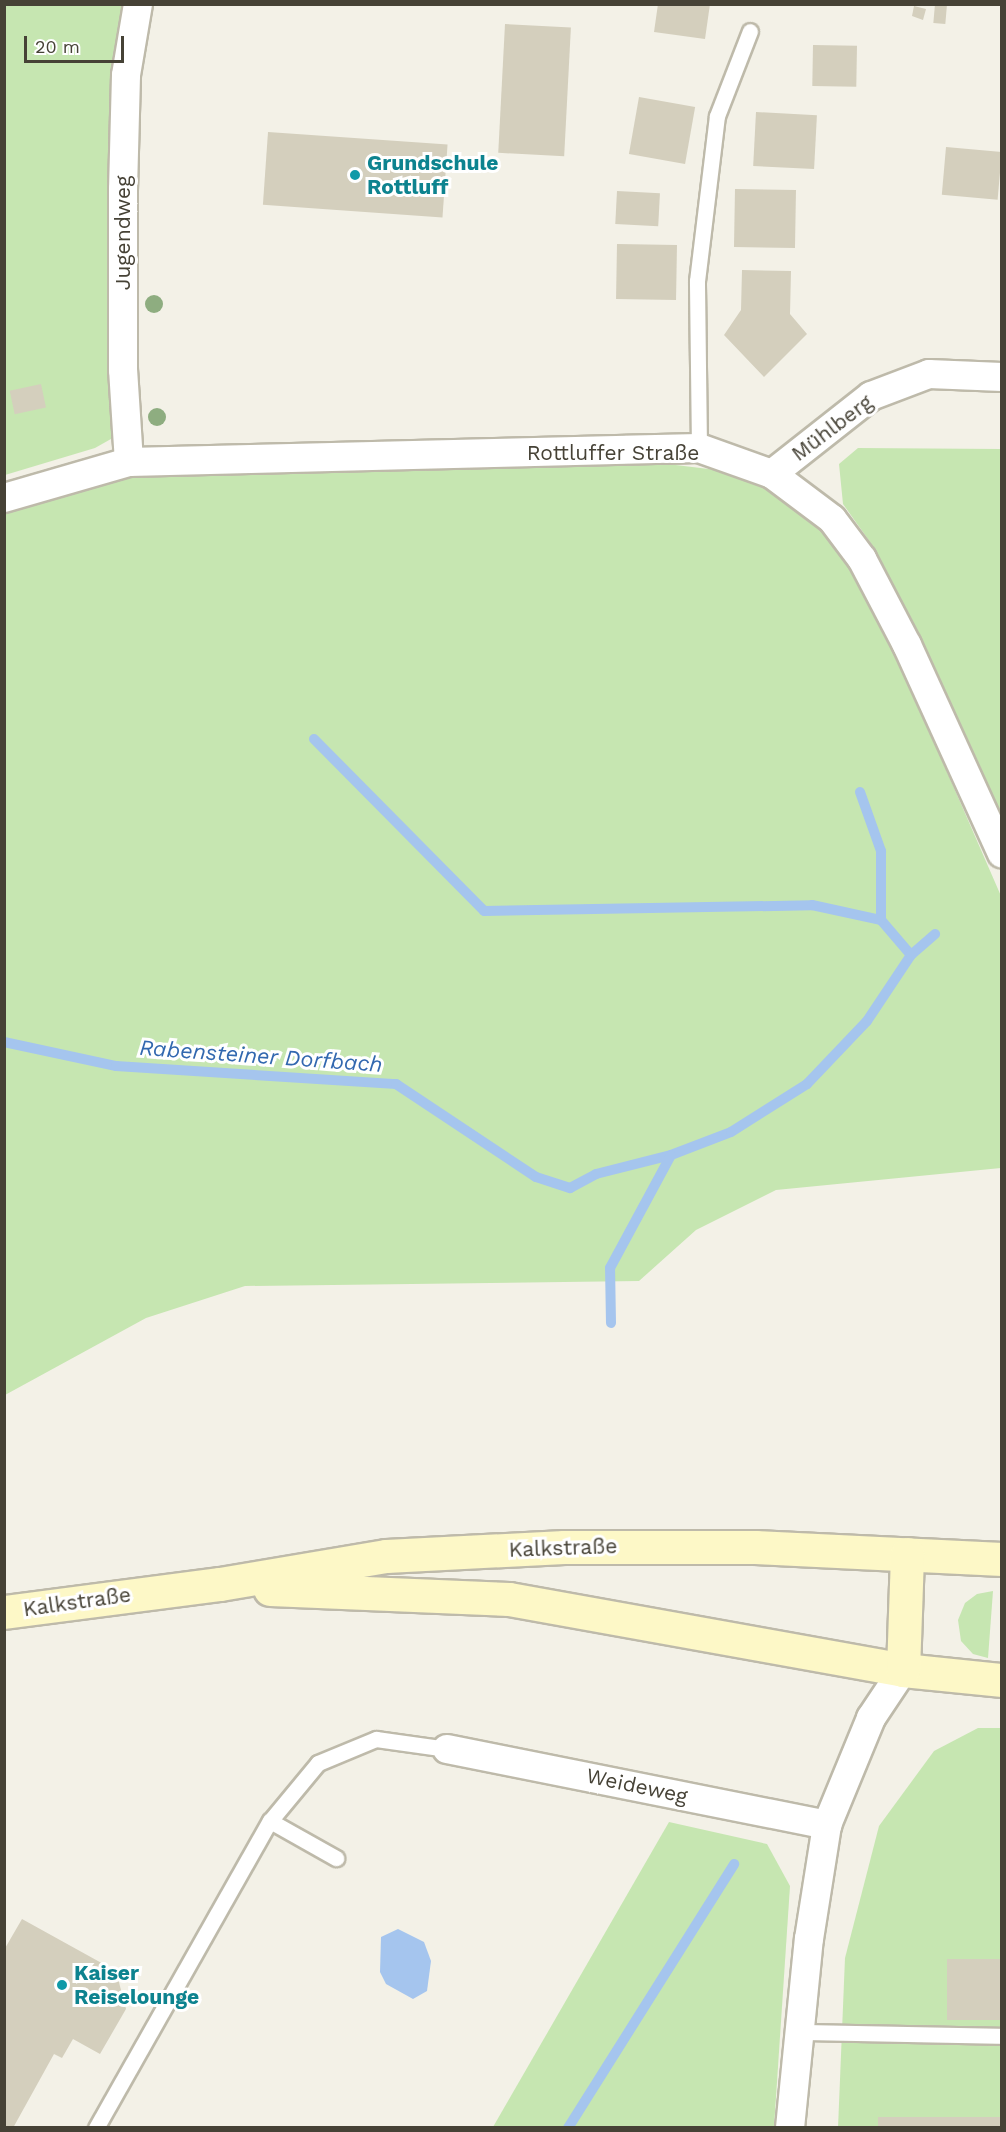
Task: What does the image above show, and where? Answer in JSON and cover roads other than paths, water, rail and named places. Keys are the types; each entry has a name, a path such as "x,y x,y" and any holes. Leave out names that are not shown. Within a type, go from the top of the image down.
{"main road":[{"name":"Kalkstraße","path":"4,1612 220,1584 386,1556 564,1547 754,1547 1002,1558"},
{"path":"903,1670 907,1554"},
{"name":"Kalkstraße","path":"220,1584 509,1599 903,1670 1002,1680"}],"street":[{"name":"Jugendweg","path":"129,462 123,370 123,190 126,75 138,4"},
{"name":"Mühlberg","path":"772,474 871,396 929,374 1002,377"},
{"name":"Rottluffer Straße","path":"4,498 129,462 699,448 772,474 832,519 862,559 907,645 1002,853"},
{"path":"790,2127 809,1939 827,1825 871,1718 903,1670"},
{"name":"Weideweg","path":"447,1749 827,1825"}],"lane":[{"path":"699,448 697,281 714,139 717,116 750,31"},
{"path":"96,2127 270,1821 318,1763 376,1740 447,1749"},
{"path":"270,1821 336,1858"},
{"path":"799,2032 1002,2036"}],"water":[{"path":"398,1929 424,1942 431,1961 427,1991 413,1999 386,1984 380,1972 381,1937"}],"waterway":[{"path":"314,739 484,911 812,905 881,920 911,955"},
{"path":"860,792 881,851 881,920"},
{"name":"Rabensteiner Dorfbach","path":"4,1042 116,1066 396,1084 536,1177 570,1188 596,1174 671,1155 731,1132 807,1084 867,1021 911,955 935,934"},
{"path":"611,1323 610,1268 671,1155"},
{"path":"568,2128 734,1864"}],"place":[{"name":"Grundschule Rottluff","path":"355,175"},
{"name":"Kaiser Reiselounge","path":"62,1985"}]}
